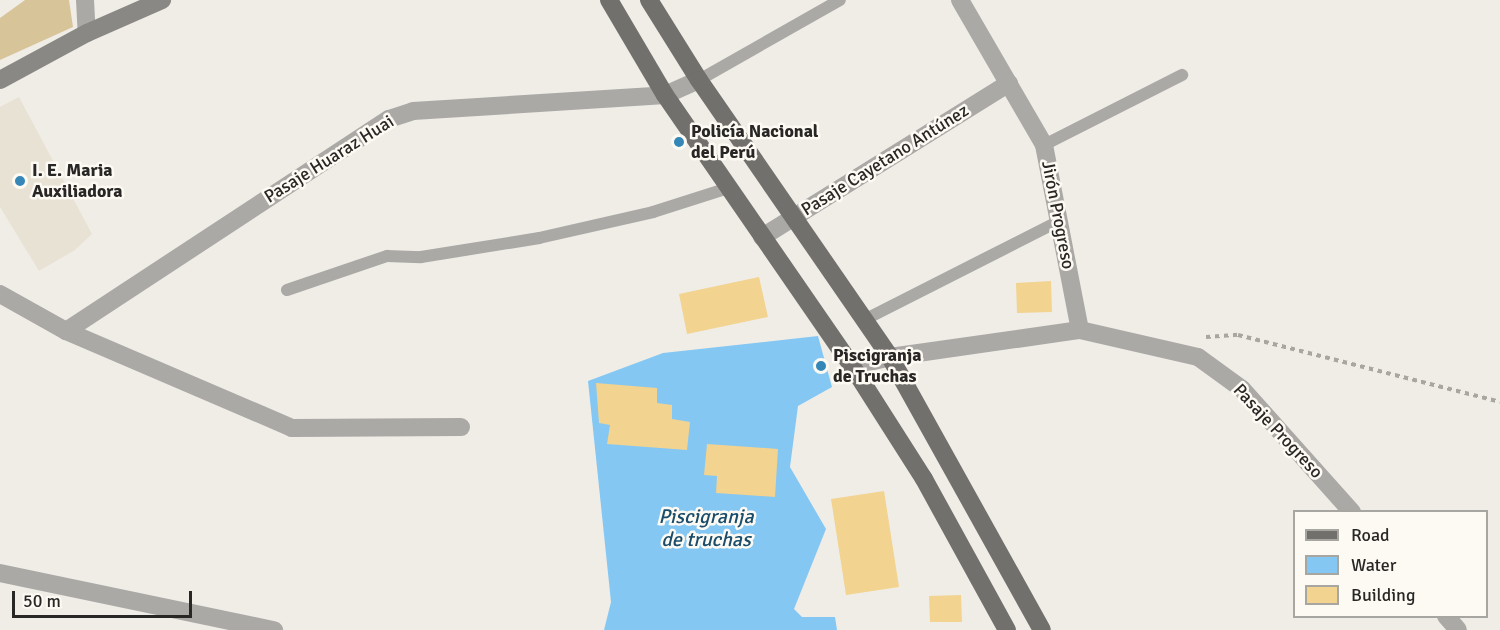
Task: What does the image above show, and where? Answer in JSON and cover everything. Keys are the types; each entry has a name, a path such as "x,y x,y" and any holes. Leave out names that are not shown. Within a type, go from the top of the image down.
{"main road":[{"path":"0,80 87,33 162,0"},
{"path":"609,0 665,95 852,366 924,480 1007,630"},
{"path":"649,0 699,80 890,357 1042,630"}],"street":[{"path":"85,0 87,33"},
{"name":"Jirón Progreso","path":"960,0 1044,145 1080,330"},
{"name":"Pasaje Huaraz Huai","path":"66,331 388,119 413,111 665,95 699,80"},
{"name":"Pasaje Cayetano Antúnez","path":"762,237 1009,83"},
{"path":"0,294 66,331 292,428 461,427"},
{"path":"852,366 890,357 1080,330"},
{"name":"Pasaje Progreso","path":"1080,330 1198,357 1242,389 1350,510"},
{"path":"0,573 274,630"},
{"path":"1448,618 1458,630"}],"lane":[{"path":"699,80 840,0"},
{"path":"1044,145 1182,75"},
{"path":"287,290 387,256 422,257 539,238 652,212 728,188"},
{"path":"864,320 1060,220"}],"path":[{"path":"1203,337 1238,335 1500,402"}],"shaded area":[{"path":"25,0 69,0 73,27 0,60 0,18"},
{"path":"19,97 92,234 75,250 39,271 0,207 0,107"}],"water":[{"name":"Piscigranja de truchas","path":"818,336 832,387 798,406 790,467 826,529 794,609 802,617 835,617 837,630 604,630 611,602 588,381 663,353"}],"building":[{"path":"759,277 768,317 687,334 679,294"},
{"path":"1051,281 1052,312 1017,313 1016,283"},
{"path":"596,383 657,388 657,403 672,405 672,419 690,422 687,450 607,444 610,425 599,423"},
{"path":"707,444 778,449 775,497 716,493 717,476 704,475"},
{"path":"884,491 899,587 846,595 831,499"},
{"path":"961,595 962,622 930,622 929,596"}],"place":[{"name":"Policía Nacional del Perú","path":"679,142"},
{"name":"I. E. Maria Auxiliadora","path":"20,181"},
{"name":"Piscigranja de Truchas","path":"821,366"}]}
